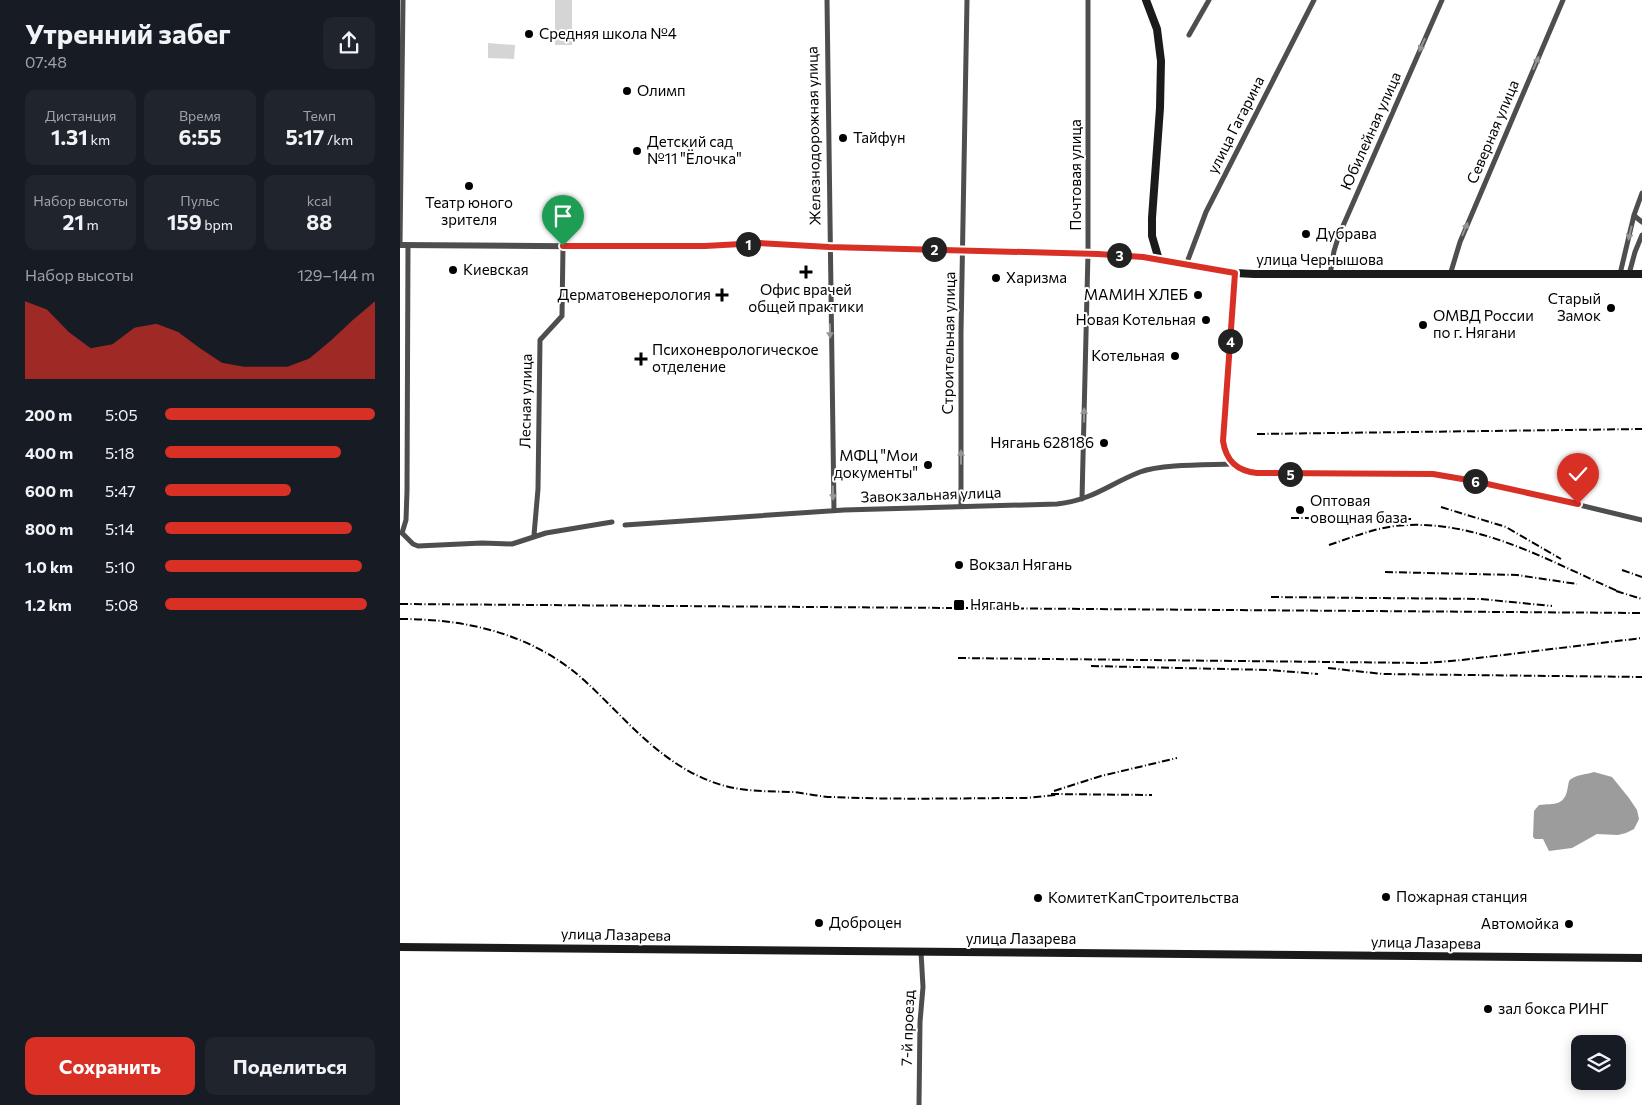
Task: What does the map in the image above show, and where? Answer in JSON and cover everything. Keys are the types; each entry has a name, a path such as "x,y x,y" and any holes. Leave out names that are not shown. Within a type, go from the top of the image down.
{"main road":[{"path":"1146,0 1157,29 1161,55 1160,108 1152,218 1153,242 1158,260"},
{"name":"улица Чернышова","path":"1158,260 1235,273 1330,275 1642,274"},
{"name":"улица Лазарева","path":"400,947 1642,958"}],"street":[{"path":"400,245 403,0"},
{"name":"Железнодорожная улица","path":"827,0 834,511"},
{"name":"Строительная улица","path":"961,506 961,332 968,0"},
{"name":"Почтовая улица","path":"1082,499 1088,253 1088,0"},
{"path":"1189,35 1209,0"},
{"name":"улица Гагарина","path":"1186,265 1206,212 1314,0"},
{"name":"Юбилейная улица","path":"1330,275 1336,242 1442,0"},
{"name":"Северная улица","path":"1450,275 1460,242 1563,0"},
{"path":"1620,274 1634,215 1642,193"},
{"path":"1634,215 1642,222"},
{"path":"1629,274 1642,235"},
{"name":"улица Чернышова","path":"400,245 705,246 759,243 829,247 1088,253 1158,260"},
{"path":"408,245 407,491 406,520 401,534 413,544 425,547 482,543 512,544 534,535 612,522"},
{"name":"Лесная улица","path":"534,535 538,489 540,340 562,316 563,246"},
{"path":"1235,273 1223,432 1224,450 1232,464 1248,472 1257,473 1433,474 1529,493 1642,520"},
{"name":"Завокзальная улица","path":"625,525 834,511 1057,504 1082,499 1140,472 1232,464"},
{"name":"7-й проезд","path":"919,1105 920,1022 923,987 922,952"}],"shaded area":[{"path":"555,0 572,0 572,45 555,45"},
{"path":"488,43 515,45 514,59 488,58"},
{"path":"1594,772 1612,777 1629,798 1637,810 1639,819 1634,829 1618,835 1597,834 1572,848 1549,851 1543,839 1535,839 1533,837 1534,811 1539,805 1554,804 1562,801 1567,793 1571,779"}],"railway":[{"path":"1257,434 1642,429"},
{"path":"1441,507 1506,527 1561,559"},
{"path":"1291,518 1412,519"},
{"path":"1329,545 1386,527 1425,525 1455,528 1512,545 1622,593"},
{"path":"1622,570 1642,577"},
{"path":"1385,572 1517,575 1577,584"},
{"path":"1616,591 1642,599"},
{"path":"1271,597 1481,599 1552,606"},
{"path":"400,604 1642,613"},
{"path":"400,619 450,622 475,626 499,632 544,651 585,681 628,724 658,750 691,772 720,785 751,790 857,798 1026,798 1056,795"},
{"path":"958,658 1425,663 1642,638"},
{"path":"1091,666 1270,670 1318,674"},
{"path":"1328,668 1383,674 1642,677"},
{"path":"1054,791 1101,776 1177,758"},
{"path":"1051,794 1152,795"}],"place":[{"name":"Средняя школа №4","path":"529,34"},
{"name":"Олимп","path":"627,91"},
{"name":"Тайфун","path":"843,138"},
{"name":"Детский сад №11 \"Ёлочка\"","path":"637,151"},
{"name":"Театр юного зрителя","path":"469,186"},
{"name":"Дубрава","path":"1306,234"},
{"name":"Киевская","path":"453,270"},
{"name":"Офис врачей общей практики","path":"806,272"},
{"name":"Харизма","path":"996,278"},
{"name":"Дерматовенерология","path":"722,295"},
{"name":"МАМИН ХЛЕБ","path":"1198,295"},
{"name":"Старый Замок","path":"1611,308"},
{"name":"Новая Котельная","path":"1206,320"},
{"name":"ОМВД России по г. Нягани","path":"1423,325"},
{"name":"Котельная","path":"1175,356"},
{"name":"Психоневрологическое отделение","path":"641,359"},
{"name":"Нягань 628186","path":"1104,443"},
{"name":"МФЦ \"Мои документы\"","path":"928,465"},
{"name":"Оптовая овощная база","path":"1300,510"},
{"name":"Вокзал Нягань","path":"959,565"},
{"name":"Нягань","path":"959,605"},
{"name":"Пожарная станция","path":"1386,897"},
{"name":"КомитетКапСтроительства","path":"1038,898"},
{"name":"Доброцен","path":"819,923"},
{"name":"Автомойка","path":"1569,924"},
{"name":"зал бокса РИНГ","path":"1488,1009"}],"route":[{"path":"563,246 656,247 759,243 829,247 1112,254 1143,257 1235,273 1223,432 1224,450 1232,464 1248,472 1257,473 1433,474 1578,504"}]}
